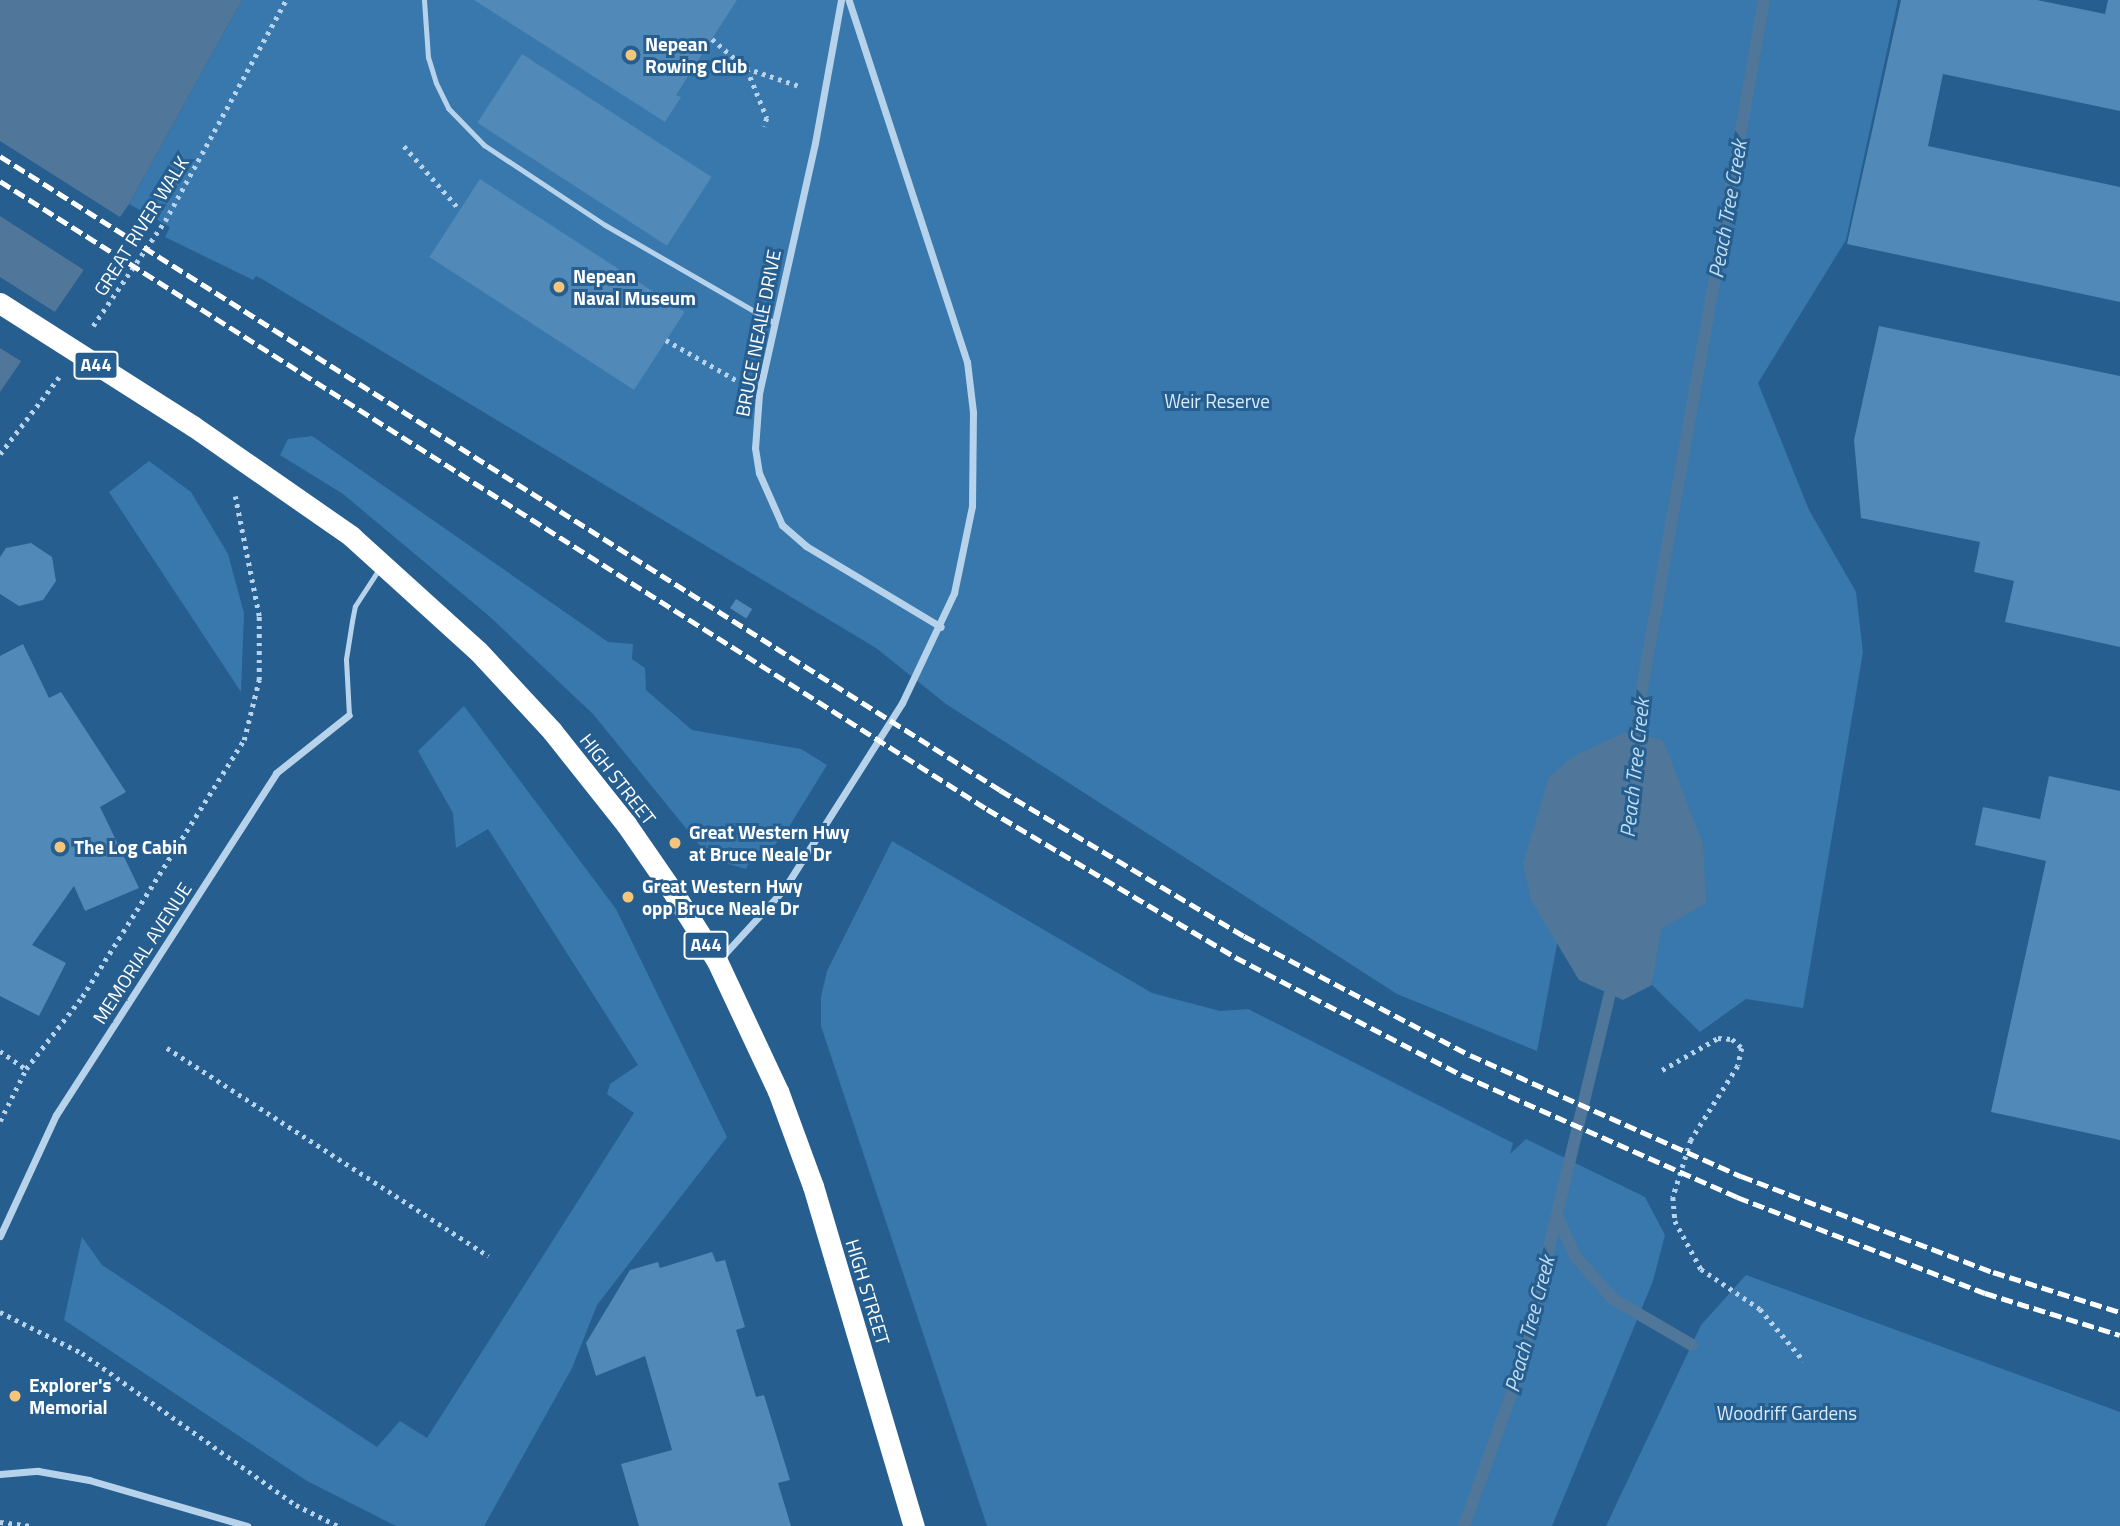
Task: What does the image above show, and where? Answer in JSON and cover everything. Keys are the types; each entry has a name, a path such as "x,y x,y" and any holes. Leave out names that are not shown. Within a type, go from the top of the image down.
{"highway":[{"name":"HIGH STREET","path":"0,303 315,507 384,563 478,651 552,731 626,824 717,961 778,1091 813,1186 914,1526"}],"street":[{"name":"BRUCE NEALE DRIVE","path":"841,0 825,92 759,394 755,448 759,473 782,525 833,565 941,627"},
{"path":"717,961 783,889 902,703 941,627 967,547 972,506 973,412 967,362 849,0"},
{"name":"MEMORIAL AVENUE","path":"0,1237 55,1115 276,773 349,715"},
{"path":"0,1474 38,1471 89,1480 247,1526"}],"lane":[{"path":"424,0 428,57 436,83 448,108 484,145 605,225 773,322"},
{"path":"349,715 346,659 355,606 384,563"}],"path":[{"name":"GREAT RIVER WALK","path":"88,334 164,221 286,0"},
{"path":"712,39 746,68 825,92"},
{"path":"746,68 767,118 764,127"},
{"path":"404,146 460,210"},
{"path":"666,340 759,394"},
{"path":"0,454 65,368"},
{"path":"0,1121 26,1069 82,997 244,740 259,680 260,636 253,577 235,496"},
{"path":"1662,1070 1718,1038 1732,1039 1742,1048 1738,1066 1691,1140 1673,1197 1675,1221 1701,1269 1760,1309 1804,1361"},
{"path":"167,1048 489,1256"},
{"path":"0,1051 26,1069"},
{"path":"0,1312 82,1353 296,1505 338,1526"},
{"path":"0,1522 34,1526"}],"green space":[{"name":"Weir Reserve","path":"242,0 1898,0 1846,240 1758,383 1809,510 1856,592 1863,652 1803,1008 1746,999 1700,1032 1652,985 1680,792 1663,740 1594,747 1537,1051 1397,994 946,704 876,648 262,279 256,276 253,280 165,237 170,227 129,204"},
{"path":"312,436 608,642 633,644 632,659 645,668 646,690 692,730 801,749 827,765 782,838 769,850 755,851 746,869 711,859 593,714 489,616 343,494 280,455 288,439"},
{"path":"149,461 191,492 228,554 244,613 241,692 109,492"},
{"path":"464,706 616,909 727,1137 597,1305 572,1368 484,1526 396,1526 307,1481 64,1320 82,1237 102,1265 377,1447 400,1421 427,1438 634,1113 607,1094 610,1084 638,1065 488,829 456,848 453,813 418,751"},
{"path":"892,841 1152,993 1220,1011 1248,1009 1513,1143 1510,1154 1526,1139 1645,1197 1665,1235 1653,1281 1552,1526 987,1526 821,1026 821,997 827,971"},
{"name":"Woodriff Gardens","path":"1746,1275 2120,1412 2120,1526 1606,1526 1701,1325"}],"water":[{"path":"0,0 242,0 129,204 0,392"},
{"path":"1626,732 1663,740 1703,844 1706,903 1661,929 1652,985 1623,1000 1579,980 1531,900 1523,863 1549,777 1574,756"}],"pier":[{"path":"0,141 123,219 87,272 0,216"},
{"path":"0,277 58,314 24,363 0,348"}],"building":[{"name":"Nepean Rowing Club","path":"474,0 737,0 676,95 681,97 665,122"},
{"path":"1901,0 2037,0 2105,14 2108,0 2120,0 2120,111 1943,74 1928,146 2120,187 2120,302 1847,244"},
{"path":"522,54 712,177 667,246 477,123"},
{"path":"480,179 685,312 634,390 429,257"},
{"path":"1879,326 2120,376 2120,647 2005,622 2014,581 1974,572 1980,542 1861,518 1854,440"},
{"path":"31,543 52,557 56,581 43,600 19,606 0,594 0,557 6,548"},
{"path":"736,599 752,609 746,618 730,608"},
{"name":"The Log Cabin","path":"23,644 49,698 61,692 126,792 100,807 139,888 85,911 74,886 32,945 66,963 39,1016 0,996 0,656"},
{"path":"2049,776 2120,791 2120,1140 1991,1112 2046,861 1975,845 1983,807 2040,819"},
{"path":"712,1252 716,1262 725,1260 745,1327 736,1330 756,1397 764,1395 790,1480 778,1483 791,1526 639,1526 621,1464 672,1450 645,1356 596,1376 586,1343 630,1270 658,1262 660,1268"}],"waterway":[{"name":"Peach Tree Creek","path":"1636,750 1641,694 1764,0"},
{"name":"Peach Tree Creek","path":"1464,1526 1519,1372 1613,980"},
{"path":"1557,1216 1575,1256 1613,1299 1692,1345"}],"railway":[{"path":"0,156 1000,790 1244,936 1470,1055 1741,1176 1993,1272 2120,1312"},
{"path":"0,181 987,809 1235,957 1462,1075 1737,1197 1985,1293 2120,1335"}],"place":[{"name":"Nepean Rowing Club","path":"631,55"},
{"name":"Nepean Naval Museum","path":"559,287"},
{"name":"Great Western Hwy at Bruce Neale Dr","path":"675,843"},
{"name":"The Log Cabin","path":"60,847"},
{"name":"Great Western Hwy opp Bruce Neale Dr","path":"628,897"},
{"name":"Explorer's Memorial","path":"15,1396"}]}
